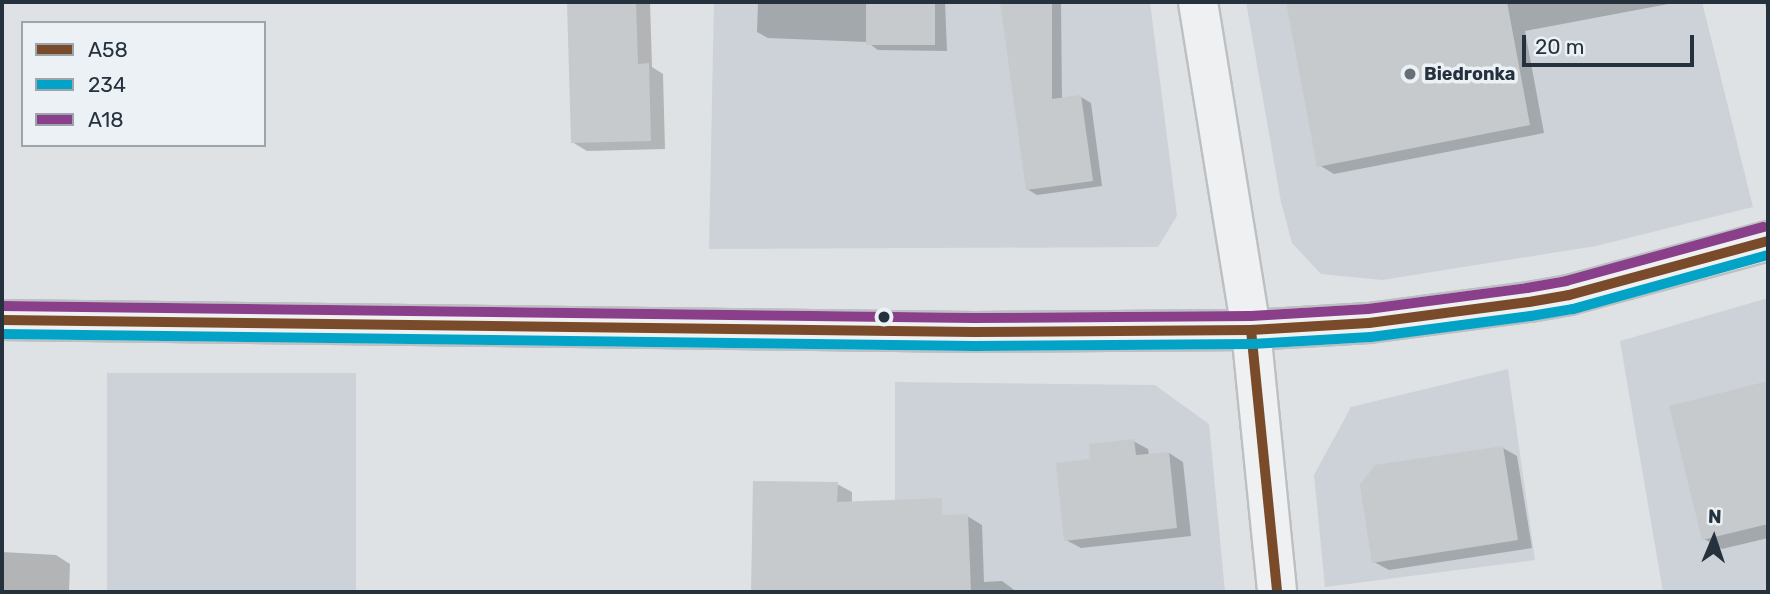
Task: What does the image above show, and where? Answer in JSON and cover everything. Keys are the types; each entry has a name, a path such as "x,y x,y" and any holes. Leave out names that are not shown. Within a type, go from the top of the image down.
{"street":[{"path":"1198,2 1251,330 1277,592"},
{"path":"2,320 974,332 1251,330 1369,323 1529,302 1569,295 1768,241"}],"shaded area":[{"path":"714,2 1150,2 1177,216 1158,247 709,249"},
{"path":"1246,2 1702,2 1753,207 1596,246 1382,280 1321,274 1292,243 1281,202"},
{"path":"1768,298 1768,592 1663,592 1620,341"},
{"path":"1508,369 1535,560 1325,587 1314,475 1351,407"},
{"path":"107,373 356,373 356,592 107,592"},
{"path":"895,382 1155,385 1209,424 1225,592 895,592"}],"building":[{"path":"567,2 636,2 638,64 649,63 651,141 571,143"},
{"path":"866,2 935,2 935,45 866,45"},
{"path":"1000,2 1052,2 1052,99 1081,95 1093,181 1026,190"},
{"name":"Biedronka","path":"1286,2 1507,2 1530,125 1317,167"},
{"path":"1768,381 1768,524 1702,540 1669,406"},
{"path":"1134,439 1136,455 1169,452 1177,528 1064,541 1056,463 1090,459 1089,444"},
{"path":"1503,446 1518,540 1372,563 1360,485 1375,465"},
{"path":"753,481 838,482 837,502 942,498 942,515 968,514 971,592 751,592"}],"transit line":[{"name":"A18","path":"2,306 974,318 1251,316 1368,309 1527,288 1566,281 1764,227"},
{"name":"A58","path":"2,320 974,332 1251,330 1369,323 1529,302 1569,295 1768,241"},
{"name":"234","path":"2,334 974,346 1252,344 1371,337 1573,309 1768,255"},
{"name":"A58","path":"1251,330 1277,592"}],"place":[{"name":"Biedronka","path":"1410,74"}]}
